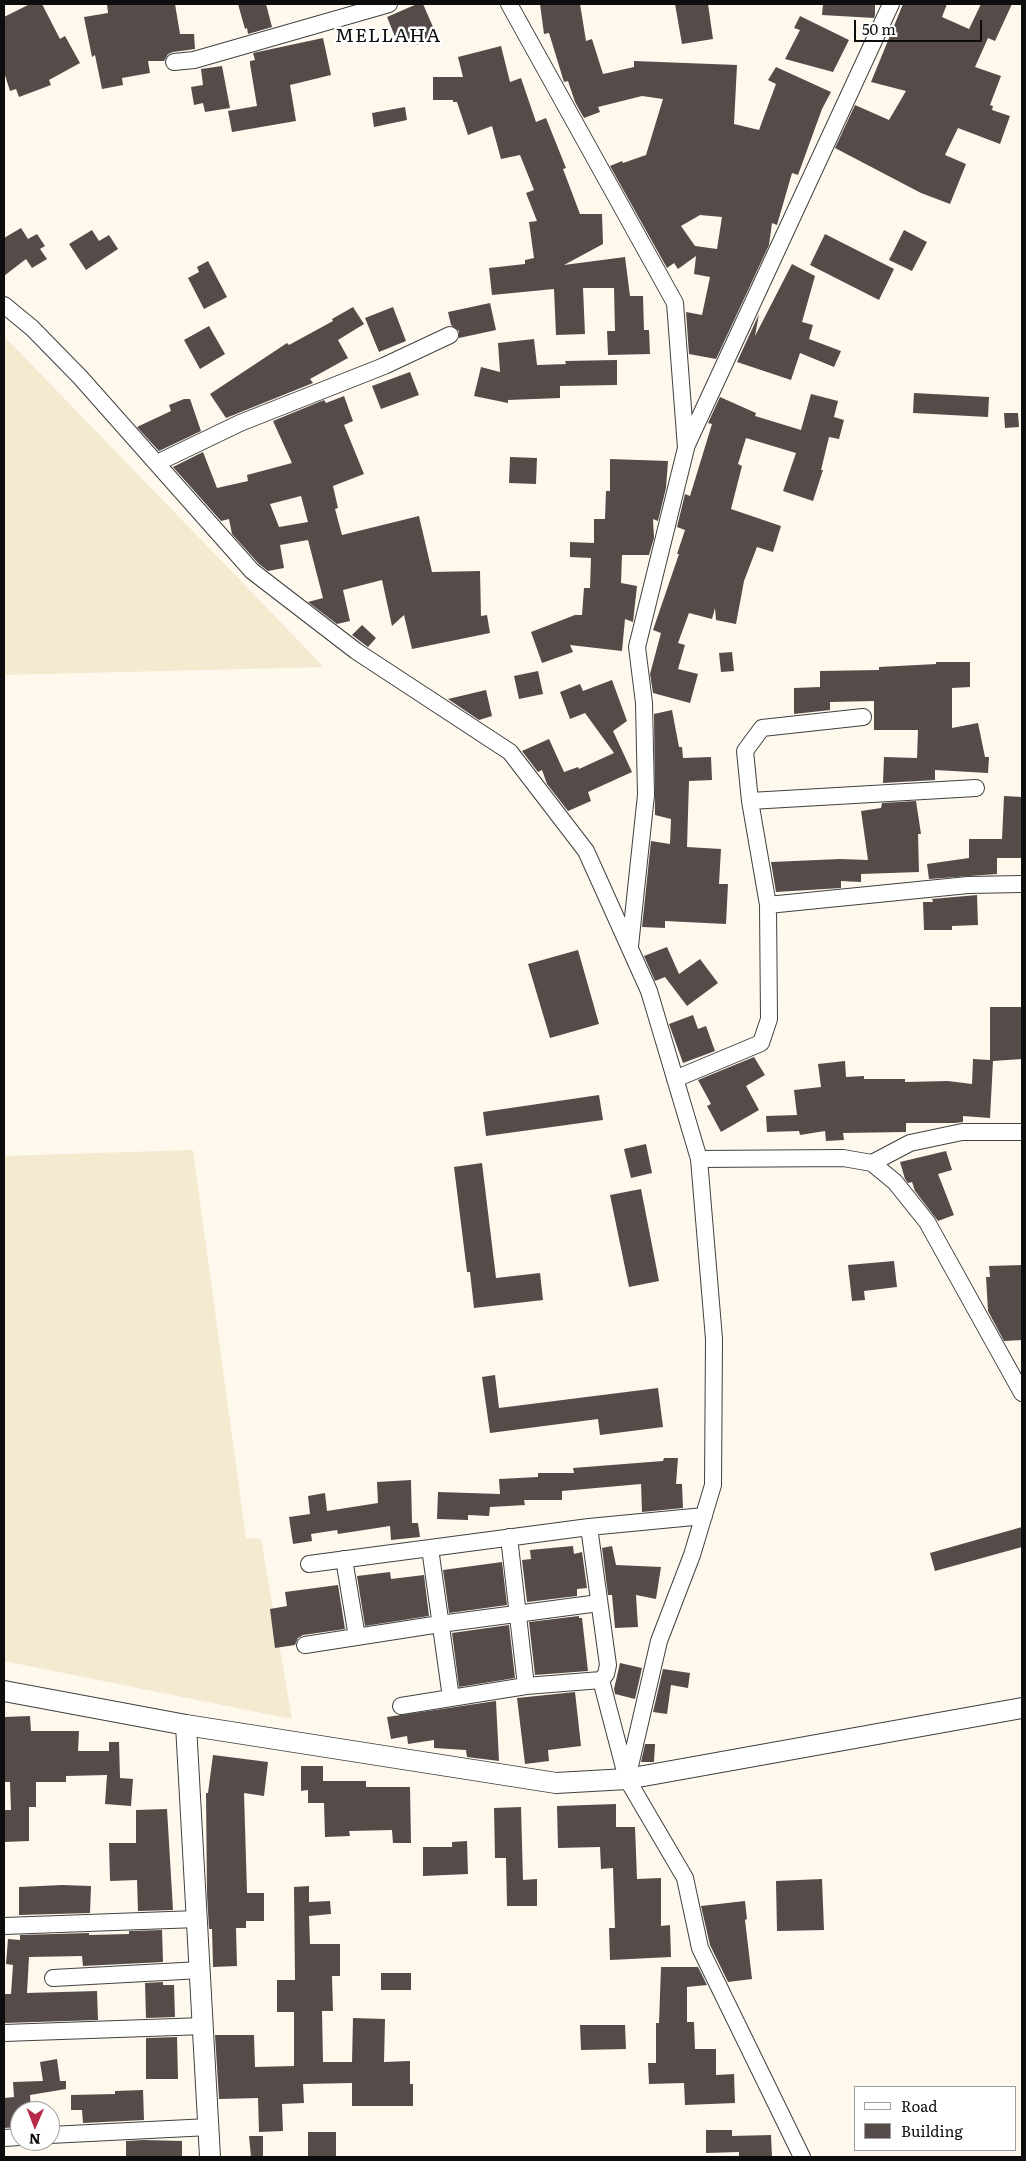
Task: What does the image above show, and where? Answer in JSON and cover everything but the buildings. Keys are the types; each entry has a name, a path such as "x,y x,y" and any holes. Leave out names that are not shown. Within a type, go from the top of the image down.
{"street":[{"path":"174,62 194,60 389,4"},
{"path":"509,4 675,303 686,448"},
{"path":"630,948 646,795 644,703 637,647 686,448 891,4"},
{"path":"4,305 32,328 80,377 252,571 356,651 510,752 586,851 649,991 699,1159 714,1338 713,1485 692,1555 659,1641 627,1780"},
{"path":"157,463 240,423 384,366 450,335"},
{"path":"675,1079 760,1043 768,1019 768,905 750,801 745,751 762,728 863,717"},
{"path":"750,801 976,788"},
{"path":"768,905 968,885 1022,884"},
{"path":"872,1163 910,1143 962,1132 1022,1132"},
{"path":"699,1159 842,1158 872,1163 895,1182 927,1222 1022,1393"},
{"path":"309,1564 589,1527 704,1516"},
{"path":"401,1706 526,1686 601,1680 606,1674 608,1665 589,1527"},
{"path":"508,1538 526,1686"},
{"path":"430,1548 451,1698"},
{"path":"344,1559 357,1637"},
{"path":"305,1644 599,1603"},
{"path":"601,1680 627,1780 685,1878 700,1948 802,2157"},
{"path":"4,1691 186,1725 556,1783 627,1780 1022,1708"},
{"path":"186,1725 210,2157"},
{"path":"4,1926 198,1919"},
{"path":"53,1978 201,1970"},
{"path":"4,2033 204,2026"},
{"path":"60,2134 209,2127"}],"shaded area":[{"path":"4,336 324,667 4,675"},
{"path":"193,1150 246,1538 261,1539 292,1719 4,1661 4,1156"}],"district":[{"name":"MELLAHA","path":"388,36"}]}
